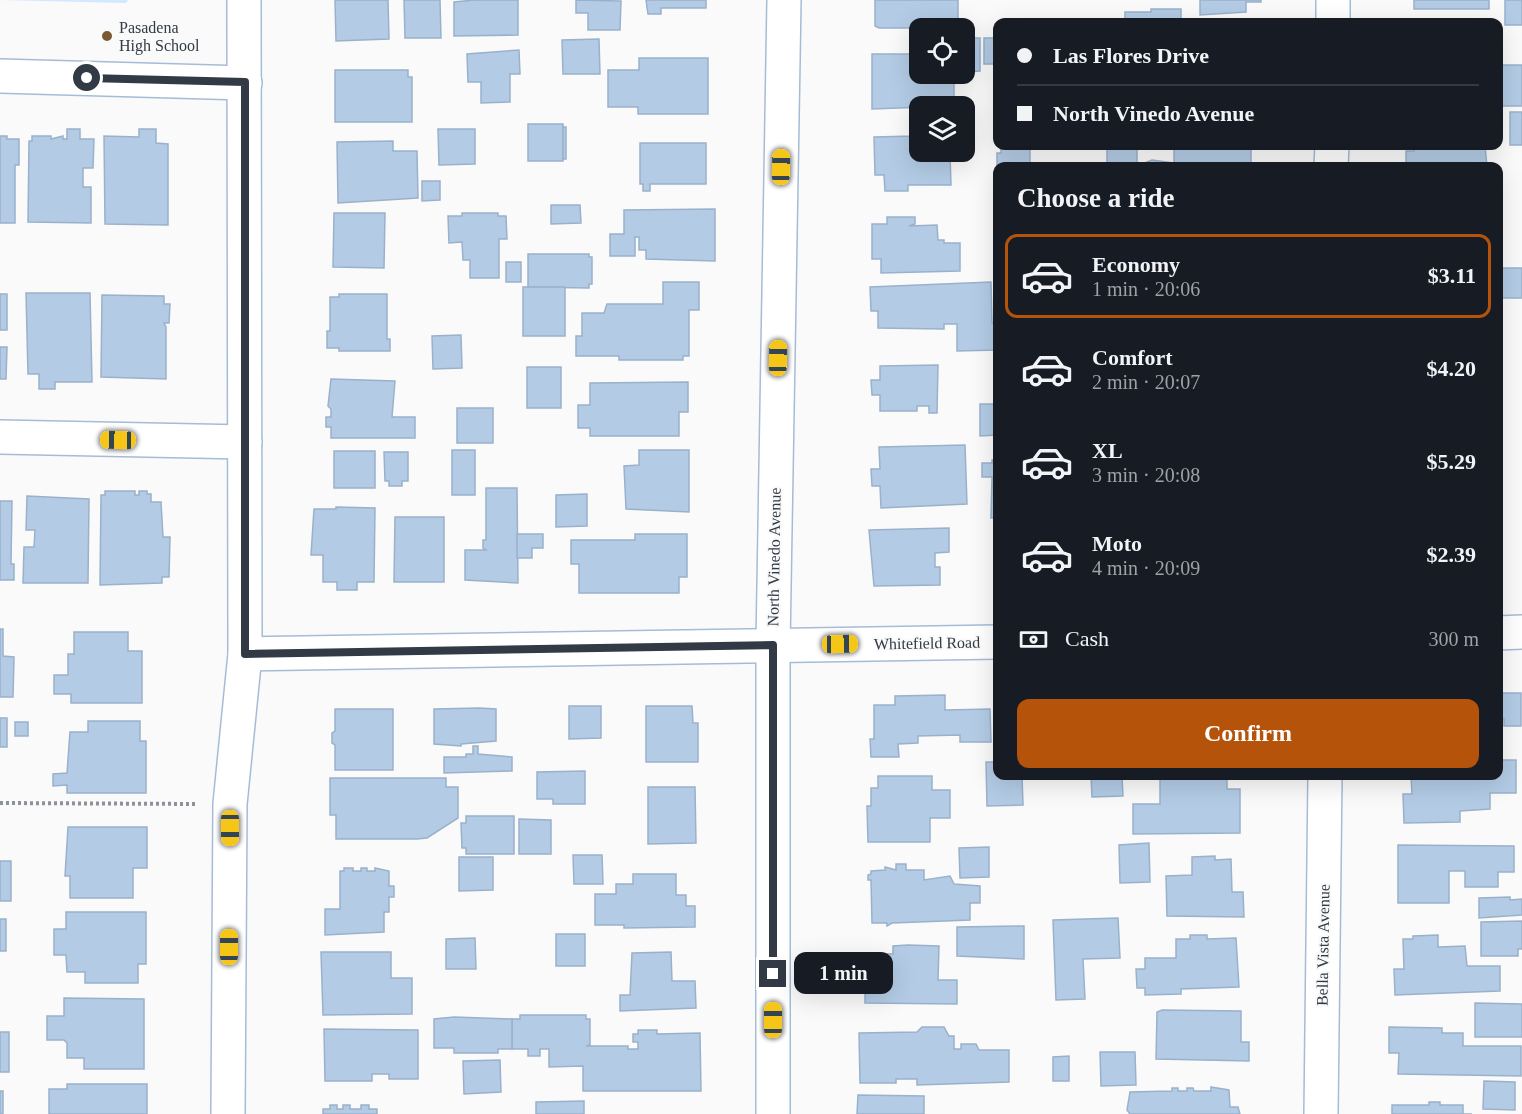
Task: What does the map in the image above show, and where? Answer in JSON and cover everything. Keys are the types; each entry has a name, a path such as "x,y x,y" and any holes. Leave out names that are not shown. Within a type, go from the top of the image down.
{"street":[{"path":"228,1114 230,804 245,654 244,0"},
{"name":"North Vinedo Avenue","path":"773,1114 773,645 784,0"},
{"path":"1333,0 1333,18"},
{"path":"0,76 245,82"},
{"path":"0,437 245,442"},
{"path":"1503,633 1522,632"},
{"name":"Whitefield Road","path":"245,654 993,642"},
{"name":"Bella Vista Avenue","path":"1321,1114 1325,780"}],"path":[{"path":"0,803 230,804"}],"shaded area":[{"path":"0,0 128,0 126,3"}],"building":[{"path":"335,0 388,0 389,39 336,41"},
{"path":"404,0 440,0 441,38 405,38"},
{"path":"518,0 518,35 454,36 454,2"},
{"path":"576,0 621,1 620,30 588,30 588,13 576,13"},
{"path":"646,0 706,0 706,8 661,8 661,14 648,14"},
{"path":"875,0 958,0 958,18 909,18 909,28 875,26"},
{"path":"1200,0 1261,0 1261,2 1246,2 1246,12 1200,15"},
{"path":"1414,0 1489,0 1489,9 1414,9"},
{"path":"1505,0 1522,0 1522,25 1505,25"},
{"path":"1151,9 1181,9 1181,18 1125,18 1125,12 1151,12"},
{"path":"975,38 980,38 980,71 975,71"},
{"path":"984,38 993,38 993,64 984,64"},
{"path":"599,39 600,74 563,74 562,40"},
{"path":"519,50 520,74 510,74 510,102 481,103 481,82 468,82 467,54"},
{"path":"872,54 909,54 909,84 954,84 954,96 909,96 909,108 872,109"},
{"path":"639,58 708,58 708,114 638,114 638,107 608,107 608,70 639,70"},
{"path":"1503,65 1522,65 1522,106 1503,106"},
{"path":"335,70 408,70 408,77 412,77 412,122 335,122"},
{"path":"1510,112 1522,112 1522,145 1510,145"},
{"path":"528,124 563,124 563,161 528,161"},
{"path":"563,127 566,127 566,159 563,159"},
{"path":"67,129 80,129 80,139 94,139 93,168 83,168 83,187 91,187 91,223 28,222 29,141 32,141 32,136 51,136 51,139 63,136 63,139 67,139"},
{"path":"139,129 156,129 156,143 168,144 168,225 105,224 104,136 139,137"},
{"path":"438,129 475,129 475,164 439,165"},
{"path":"0,136 7,136 7,139 19,139 19,165 15,165 15,223 0,223"},
{"path":"909,136 909,162 950,162 951,185 908,185 908,191 885,191 884,175 875,175 874,137"},
{"path":"393,141 393,151 417,151 418,198 338,203 337,142"},
{"path":"640,143 706,143 706,184 650,184 650,191 643,191 643,184 640,184"},
{"path":"1001,150 1030,150 1030,162 997,162 997,153 1001,153"},
{"path":"1107,150 1137,150 1137,162 1107,162"},
{"path":"1174,150 1251,150 1251,162 1174,162"},
{"path":"1485,150 1487,162 1406,162 1406,151"},
{"path":"422,181 440,181 440,200 422,201"},
{"path":"551,205 580,205 581,223 551,224"},
{"path":"715,209 715,261 646,259 646,250 639,250 639,237 635,237 635,256 610,256 610,234 624,234 624,210"},
{"path":"334,213 385,213 384,268 333,267"},
{"path":"462,213 498,213 498,216 506,216 507,239 499,239 499,278 470,278 470,260 463,260 462,242 449,243 448,216 462,216"},
{"path":"887,217 915,217 915,224 909,226 937,225 938,240 944,240 944,243 960,243 960,271 881,273 881,259 872,259 872,224 887,224"},
{"path":"528,254 589,254 589,257 592,257 592,284 589,284 589,288 528,287"},
{"path":"506,262 521,262 521,282 506,282"},
{"path":"1503,268 1522,268 1522,298 1503,298"},
{"path":"663,282 699,282 699,310 689,310 689,356 683,356 683,360 619,360 619,356 576,356 576,336 582,336 582,313 604,313 607,304 663,304"},
{"path":"991,282 993,350 957,351 957,324 944,324 944,329 878,328 878,311 871,311 870,287"},
{"path":"523,287 565,287 565,336 523,336"},
{"path":"26,293 90,293 92,382 55,382 55,389 39,389 39,374 28,374"},
{"path":"0,294 7,294 7,330 0,330"},
{"path":"339,294 387,294 387,339 390,339 390,351 339,351 339,348 327,348 327,331 330,331 330,297 339,297"},
{"path":"102,295 164,296 164,304 170,304 169,323 164,323 166,327 166,379 101,377"},
{"path":"461,335 462,368 433,369 432,336"},
{"path":"0,347 7,347 6,379 0,379"},
{"path":"938,365 937,413 929,413 929,406 917,406 917,411 880,411 880,395 872,395 871,380 880,380 880,366"},
{"path":"527,367 561,367 561,408 527,408"},
{"path":"331,379 395,381 392,417 415,417 415,438 331,438 331,427 326,427 326,417 331,417 331,409 328,406"},
{"path":"688,382 688,412 679,412 679,436 590,436 590,428 578,428 578,405 590,405 590,383"},
{"path":"980,404 993,404 993,435 980,436"},
{"path":"457,408 493,408 493,443 457,443"},
{"path":"965,445 967,504 881,508 880,486 872,486 871,469 880,469 879,447"},
{"path":"452,450 475,450 475,495 452,495"},
{"path":"639,450 689,450 689,512 626,509 624,466 639,465"},
{"path":"334,451 375,451 375,488 334,488"},
{"path":"384,452 408,452 408,481 402,481 402,486 389,486 389,481 385,481"},
{"path":"993,460 993,518 991,518 992,477 982,477 982,463 992,463"},
{"path":"486,488 517,488 518,583 465,580 465,550 486,550 483,548 483,540 486,540"},
{"path":"105,491 135,491 135,495 139,495 139,491 147,491 147,494 151,494 151,502 161,502 163,537 170,537 169,577 162,577 162,583 100,585 101,495 105,495"},
{"path":"587,494 587,526 556,527 556,495"},
{"path":"27,496 89,499 88,583 23,583 24,547 34,547 35,530 26,530"},
{"path":"0,501 12,501 11,564 14,564 14,580 0,580"},
{"path":"336,507 375,508 374,582 357,582 357,590 337,590 337,582 323,582 323,555 311,555 314,509 336,509"},
{"path":"395,517 444,517 444,582 394,582"},
{"path":"949,528 949,552 935,553 935,567 940,567 940,585 874,586 869,530"},
{"path":"517,534 543,534 543,548 532,548 532,558 517,558"},
{"path":"635,534 687,534 687,577 679,577 679,593 579,593 579,564 571,564 571,540 635,540"},
{"path":"0,629 3,629 3,656 14,657 13,697 0,697"},
{"path":"74,632 128,632 128,651 142,651 142,703 71,703 71,694 54,694 54,675 68,675 68,654 74,654"},
{"path":"1503,693 1521,693 1521,726 1504,726"},
{"path":"945,695 945,710 990,709 991,742 960,742 960,735 918,736 918,743 898,744 899,757 871,757 870,739 874,739 874,705 895,705 895,696"},
{"path":"569,706 601,706 601,738 569,739"},
{"path":"646,706 692,706 693,723 698,723 698,762 646,762"},
{"path":"335,709 393,709 393,770 335,770 335,745 332,743 332,733 335,731"},
{"path":"434,709 496,709 496,741 461,744 461,746 434,744"},
{"path":"0,718 7,718 7,747 0,747"},
{"path":"88,721 140,721 140,741 146,741 146,793 67,793 67,785 53,786 53,774 67,773 70,732 88,732"},
{"path":"15,722 28,722 28,736 15,736"},
{"path":"473,746 478,746 478,754 512,757 512,771 444,773 444,757 466,757 466,754 473,754"},
{"path":"1503,760 1516,760 1516,793 1490,793 1490,809 1460,811 1460,822 1404,823 1403,794 1412,794 1411,780 1503,780"},
{"path":"986,762 993,762 993,780 1022,780 1023,805 987,806"},
{"path":"585,771 585,804 553,804 553,799 537,799 537,772"},
{"path":"878,776 932,776 932,790 950,790 950,818 930,818 930,842 868,842 867,806 871,806 871,788 878,788"},
{"path":"330,778 446,778 446,787 458,787 458,818 427,838 336,839 336,815 330,815"},
{"path":"1091,780 1122,780 1123,796 1092,797"},
{"path":"1160,780 1227,780 1227,789 1240,789 1240,833 1133,834 1133,804 1160,804"},
{"path":"648,787 695,787 696,843 648,844"},
{"path":"466,816 514,816 514,854 466,854 466,848 462,848 461,823 466,823"},
{"path":"519,819 551,820 551,854 519,854"},
{"path":"68,827 147,827 147,868 133,868 133,898 70,898 70,876 65,876"},
{"path":"1149,843 1150,882 1120,883 1119,845"},
{"path":"1398,845 1514,846 1514,872 1498,872 1498,887 1465,887 1465,871 1449,871 1449,903 1398,903"},
{"path":"989,847 989,877 960,878 959,848"},
{"path":"573,855 602,855 603,884 574,884"},
{"path":"1215,856 1215,860 1231,859 1232,892 1243,892 1244,917 1167,916 1166,876 1192,875 1192,857"},
{"path":"459,857 493,857 493,890 459,891"},
{"path":"0,861 11,861 11,901 0,901"},
{"path":"896,864 906,864 906,870 924,870 924,880 950,876 954,884 980,886 980,903 970,903 970,920 892,923 887,926 887,923 872,923 871,880 868,880 868,875 871,871 885,870 885,867 896,870"},
{"path":"344,868 353,868 353,871 367,868 367,871 375,871 375,868 389,871 389,886 394,886 394,897 389,897 389,912 384,912 384,932 325,935 325,909 340,909 340,871 344,871"},
{"path":"633,874 676,874 676,895 686,895 686,906 695,906 695,927 624,928 624,925 595,925 595,894 616,894 616,884 633,884"},
{"path":"1510,897 1510,900 1522,899 1522,915 1479,918 1479,898"},
{"path":"66,912 146,912 146,964 138,964 138,983 85,983 85,972 67,972 66,955 54,955 54,929 66,929"},
{"path":"1118,918 1120,958 1083,959 1085,999 1056,1000 1053,920"},
{"path":"0,919 6,919 6,951 0,951"},
{"path":"1522,921 1522,949 1518,949 1518,956 1481,956 1481,922"},
{"path":"1024,926 1024,959 957,956 957,927"},
{"path":"556,934 585,934 585,966 556,966"},
{"path":"1190,935 1207,935 1207,939 1236,938 1239,987 1181,989 1181,994 1145,995 1145,988 1137,988 1136,969 1145,969 1145,958 1176,958 1176,939 1190,939"},
{"path":"1438,935 1438,947 1465,946 1467,966 1500,966 1500,991 1395,995 1394,969 1404,969 1403,939 1413,939 1413,936"},
{"path":"475,938 476,969 446,969 446,939"},
{"path":"893,946 939,946 938,980 957,980 957,1004 865,1003 865,975 872,975 872,953 893,954"},
{"path":"321,952 391,952 391,978 412,978 412,1014 323,1015"},
{"path":"671,952 672,981 695,981 696,1008 620,1011 620,995 630,995 632,953"},
{"path":"64,998 144,999 144,1069 84,1069 84,1058 67,1058 67,1043 64,1040 47,1040 47,1016 64,1016"},
{"path":"1475,1003 1522,1004 1522,1037 1475,1037"},
{"path":"1162,1010 1241,1011 1241,1042 1249,1042 1249,1061 1156,1059 1157,1012"},
{"path":"520,1015 586,1015 586,1019 590,1019 590,1045 586,1046 628,1046 628,1049 638,1049 638,1042 633,1042 633,1034 638,1034 638,1030 657,1030 657,1034 700,1033 701,1091 583,1091 583,1066 549,1067 549,1049 540,1049 540,1056 528,1056 528,1049 512,1049 512,1019 520,1019"},
{"path":"454,1017 512,1019 512,1049 498,1049 498,1053 454,1053 454,1048 434,1048 434,1019"},
{"path":"922,1027 944,1027 949,1036 954,1036 954,1049 961,1049 961,1044 976,1044 979,1050 1009,1050 1009,1082 917,1085 917,1079 896,1079 896,1083 860,1083 859,1033 917,1032"},
{"path":"1389,1027 1442,1028 1442,1033 1463,1033 1463,1046 1521,1046 1521,1076 1398,1074 1399,1053 1389,1053"},
{"path":"324,1029 418,1030 418,1079 389,1079 389,1074 372,1074 372,1081 325,1081"},
{"path":"0,1032 9,1032 9,1072 0,1072"},
{"path":"1100,1052 1135,1052 1136,1085 1101,1086"},
{"path":"1069,1056 1069,1081 1053,1081 1053,1057"},
{"path":"500,1060 501,1092 464,1094 463,1061"},
{"path":"1484,1081 1515,1082 1515,1110 1483,1109"},
{"path":"67,1084 147,1084 147,1114 49,1114 49,1089 67,1089"},
{"path":"1211,1087 1229,1090 1230,1107 1238,1107 1240,1114 1130,1114 1127,1110 1130,1092 1172,1091 1172,1088 1178,1088 1178,1091 1193,1088 1194,1091 1211,1091"},
{"path":"0,1091 3,1091 3,1114 0,1114"},
{"path":"858,1095 924,1096 924,1114 857,1114"},
{"path":"584,1101 584,1114 536,1114 536,1102"},
{"path":"1429,1102 1440,1102 1440,1105 1463,1105 1463,1114 1392,1114 1392,1105 1429,1105"},
{"path":"330,1105 337,1105 337,1109 343,1109 343,1105 350,1105 350,1109 361,1109 361,1105 369,1105 369,1109 377,1109 377,1114 323,1114 323,1109 330,1109"}],"place":[{"name":"Pasadena High School","path":"107,36"}],"route":[{"path":"87,78 245,82 245,654 773,645 773,974"}]}
